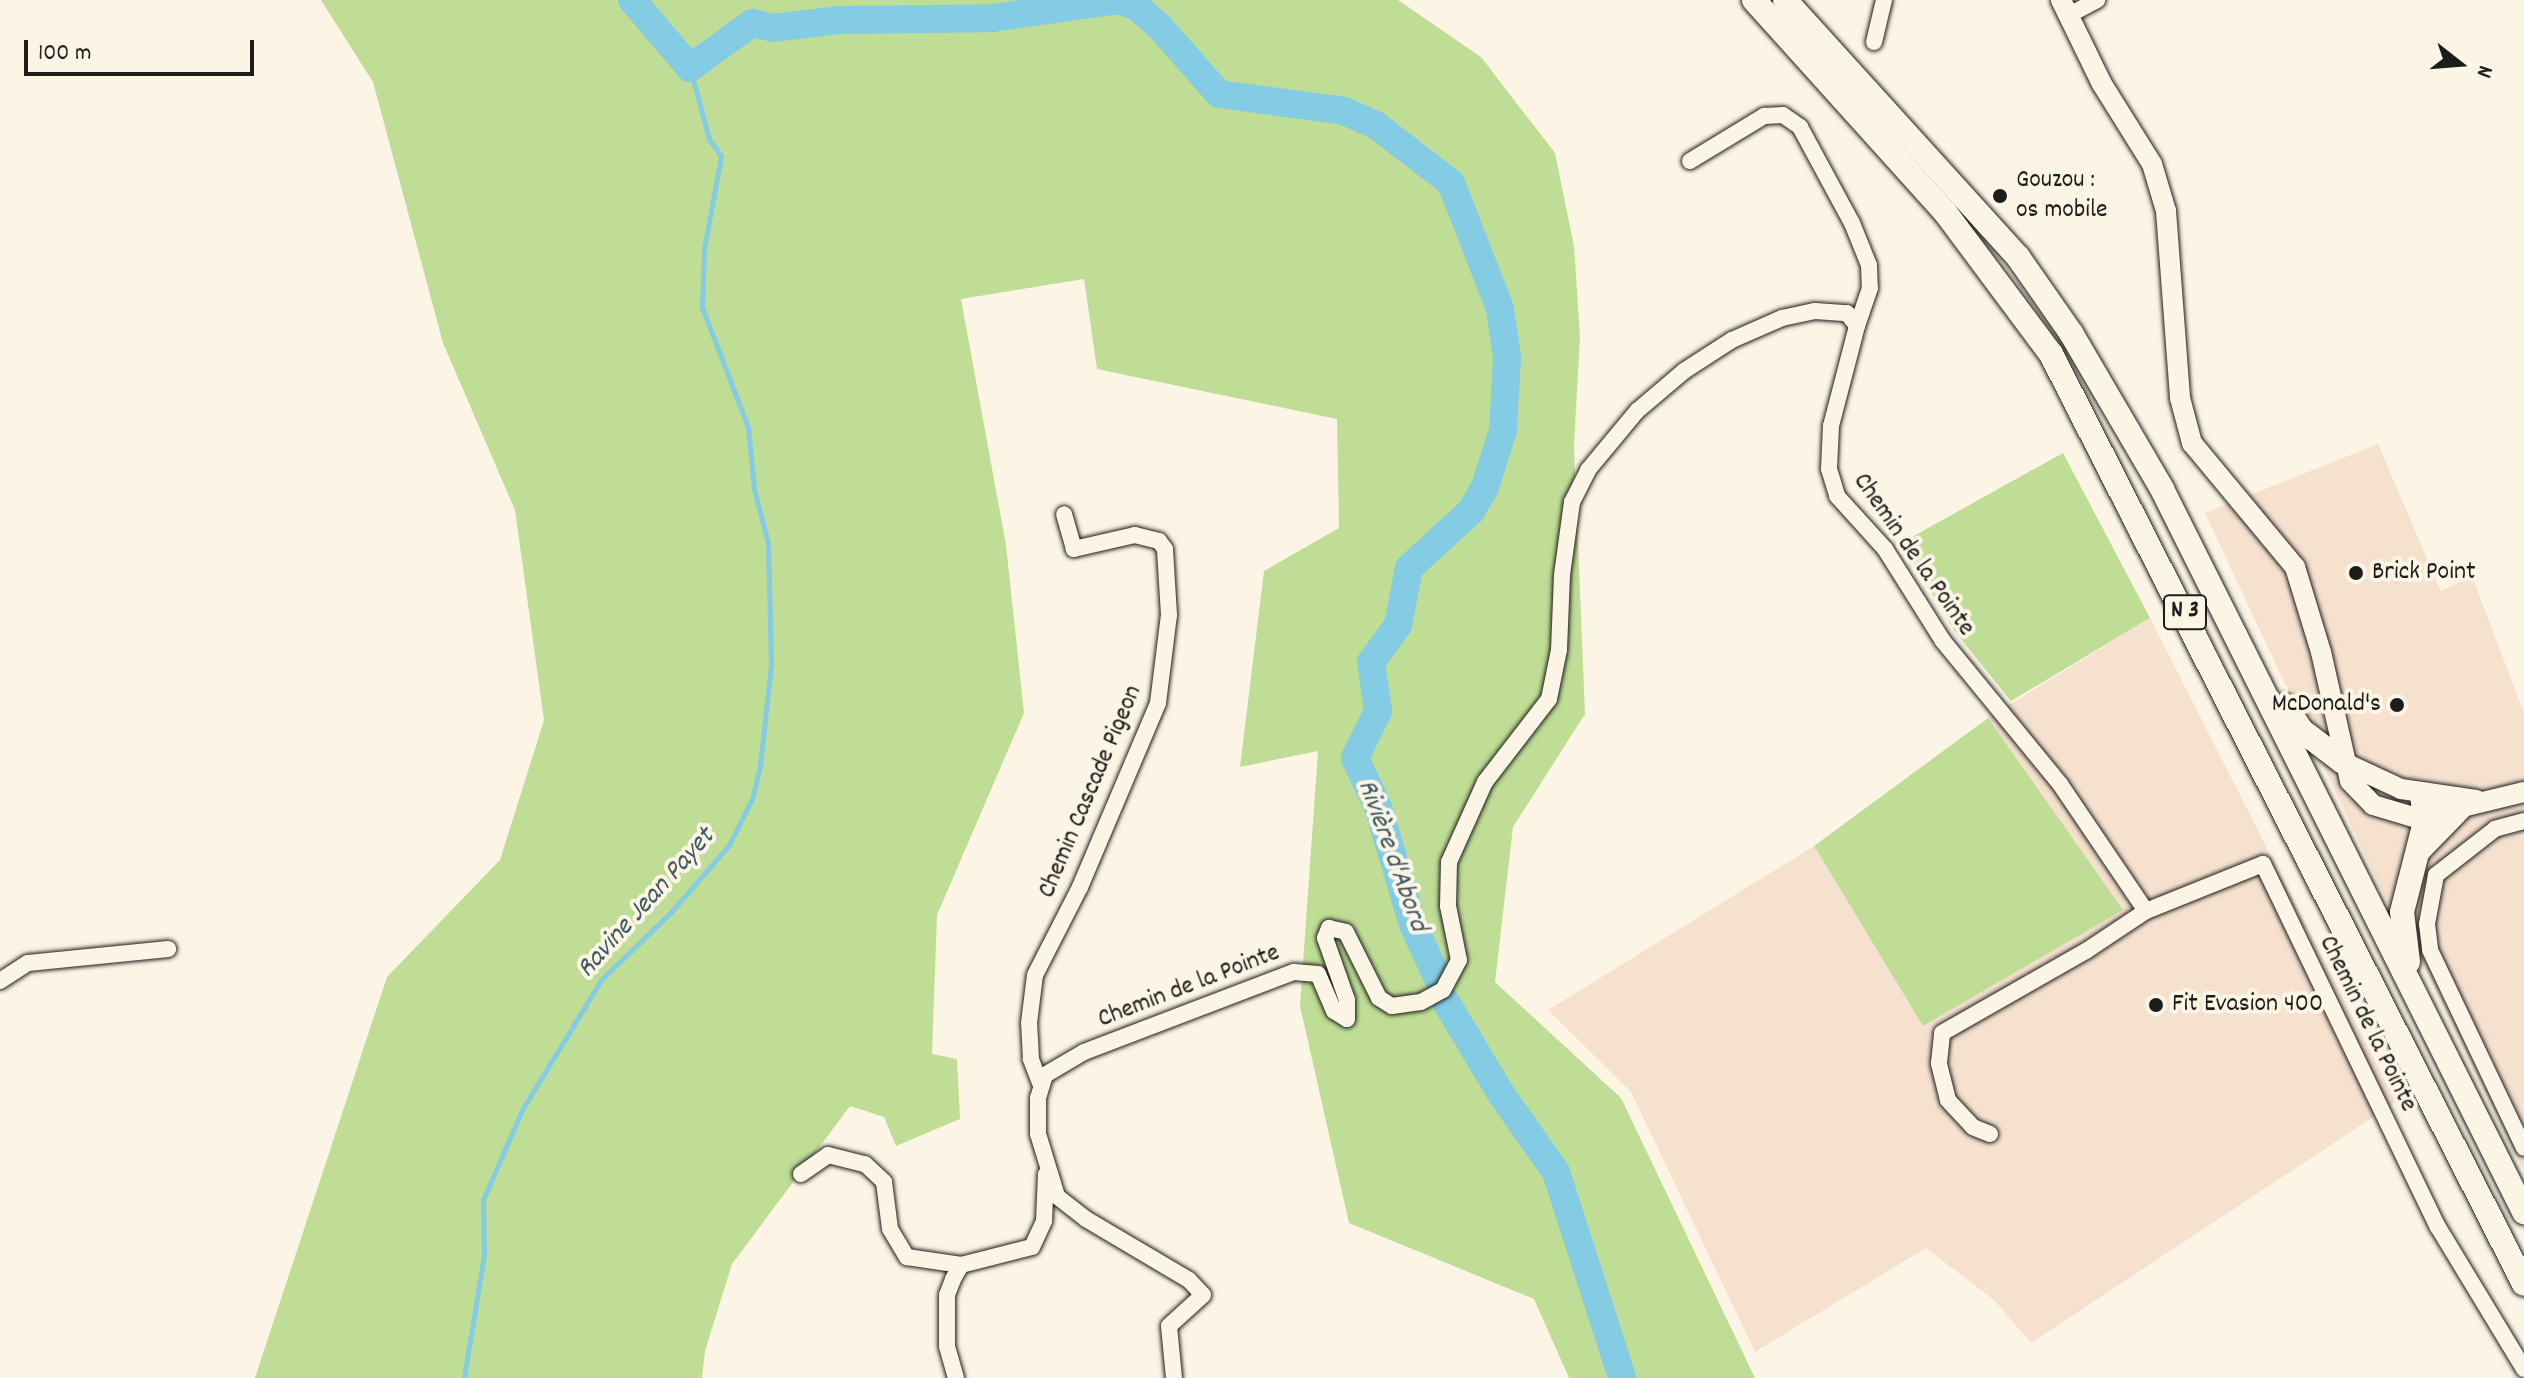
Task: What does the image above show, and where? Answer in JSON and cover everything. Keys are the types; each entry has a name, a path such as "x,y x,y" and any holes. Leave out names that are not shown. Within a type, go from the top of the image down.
{"highway":[{"name":"N 3","path":"1754,0 1945,212 2051,354 2524,1284"},
{"name":"N 3","path":"1785,0 2018,257 2071,333 2162,489 2524,1212"},
{"path":"2162,489 2254,658 2301,730 2343,762"},
{"path":"2423,806 2420,849 2402,912 2404,950 2524,1197"},
{"path":"2420,849 2460,808"}],"main road":[{"path":"2065,7 2102,84 2152,164 2166,211 2180,398 2192,443 2295,567 2321,652 2343,762 2350,781 2373,805 2407,817 2423,806 2487,801"},
{"path":"2423,806 2460,808 2524,792"}],"street":[{"path":"1874,42 1884,0"},
{"path":"2065,7 2097,0"},
{"path":"1690,161 1764,116 1783,115 1800,127 1869,265 1870,288 1857,326"},
{"name":"Chemin de la Pointe","path":"1040,1083 1061,1062 1294,972 1318,974 1334,1011 1347,1019 1347,1000 1325,938 1329,928 1346,932 1379,998 1392,1006 1421,1002 1443,990 1459,960 1448,906 1449,862 1485,782 1549,699 1559,650 1562,575 1572,502 1588,470 1637,411 1732,340 1782,318 1815,311 1847,313 1857,326 1831,426 1829,469 1837,496 1885,549 1943,641 2060,784 2146,911 2263,864 2438,1227 2524,1369"},
{"name":"Chemin Cascade Pigeon","path":"1040,1083 1031,1059 1029,1023 1035,975 1080,887 1158,703 1169,615 1165,549 1159,541 1135,535 1074,549 1064,514"},
{"path":"2487,801 2495,829"},
{"path":"2524,821 2495,829 2436,875 2427,924 2430,950 2524,1148"},
{"path":"1990,1134 1973,1127 1948,1100 1939,1063 1942,1033 2086,951 2146,911"},
{"path":"0,981 28,963 168,949"},
{"path":"1040,1083 1038,1134 1057,1196 1071,1208 1199,1287 1200,1302 1180,1311 1169,1326 1174,1378"},
{"path":"801,1174 828,1155 865,1164 884,1182 890,1229 907,1257 961,1265 1032,1247 1044,1221 1047,1169"},
{"path":"956,1378 947,1346 947,1309 961,1265"}],"shaded area":[{"path":"2378,444 2441,591 2472,576 2524,713 2524,1171 2422,961 2387,902 2205,513"},
{"path":"2150,618 2396,1102 2031,1343 1994,1300 1926,1248 1755,1352 1631,1092 1548,1010 1814,846 1923,1026 2122,910 1988,718"}],"green space":[{"path":"321,0 1398,0 1481,57 1555,153 1574,246 1580,337 1574,445 1585,714 1513,827 1495,982 1621,1098 1755,1378 1569,1378 1534,1299 1349,1223 1300,1006 1318,751 1240,767 1264,571 1339,528 1337,419 1097,369 1084,279 961,299 1006,545 1024,713 937,915 932,1054 957,1059 960,1119 896,1146 884,1117 850,1106 732,1264 705,1351 702,1378 255,1378 387,977 500,860 544,720 515,510 443,343 373,82"},
{"path":"2063,453 2150,618 2011,701 1956,633 1901,543"},
{"path":"1988,718 2123,910 1923,1026 1814,846"}],"waterway":[{"name":"Rivière d'Abord","path":"632,0 690,68 752,23 773,28 839,20 992,18 1118,0 1137,7 1158,25 1219,94 1344,111 1377,126 1451,183 1500,309 1507,357 1503,430 1485,487 1471,511 1409,568 1398,625 1371,662 1378,711 1355,758 1378,807 1413,925 1438,979"},
{"name":"Ravine Jean Payet","path":"464,1378 484,1255 483,1200 522,1110 601,980 671,912 729,845 752,799 760,766 771,665 768,543 754,489 748,427 702,307 704,249 721,156 709,139 690,68"},
{"name":"Rivière d'Abord","path":"1446,1002 1501,1094 1556,1172 1622,1378"}],"place":[{"name":"Gouzou : os mobile","path":"2000,196"},
{"name":"Brick Point","path":"2356,573"},
{"name":"McDonald's","path":"2397,705"},
{"name":"Fit Evasion 400","path":"2156,1005"}]}
